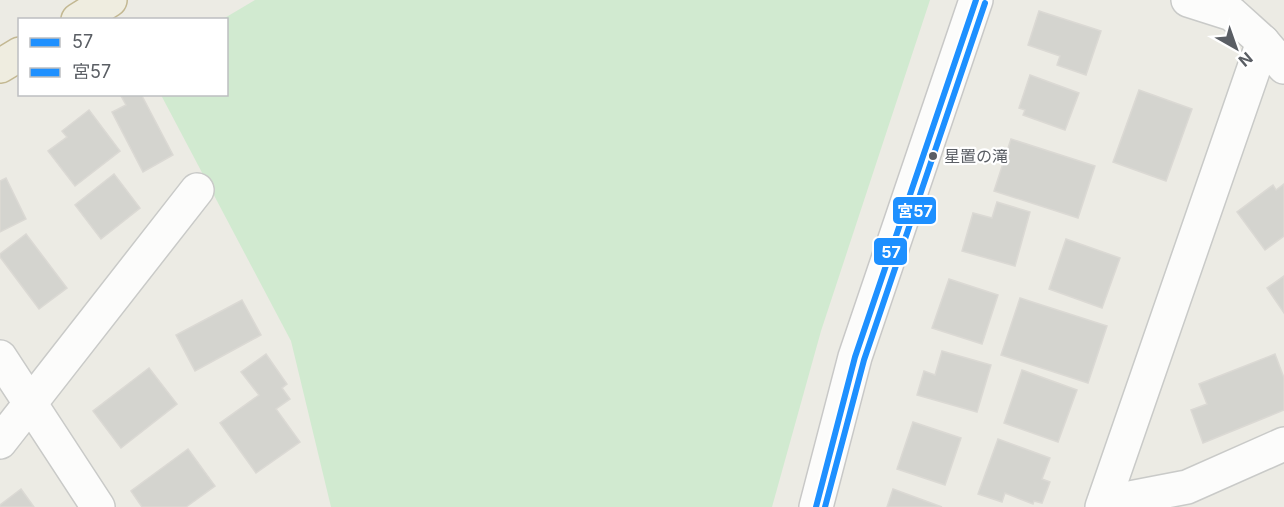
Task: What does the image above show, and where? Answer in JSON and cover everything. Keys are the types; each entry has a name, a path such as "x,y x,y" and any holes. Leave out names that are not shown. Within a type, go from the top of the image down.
{"highway":[{"path":"81,18 111,0"},
{"path":"0,66 18,55"}],"street":[{"path":"816,507 855,357 976,0"},
{"path":"1188,0 1232,14 1263,42 1284,67"},
{"path":"1103,505 1263,42"},
{"path":"0,442 32,404 197,190"},
{"path":"0,357 98,507"},
{"path":"1103,505 1187,487 1284,444"}],"green space":[{"path":"255,0 930,0 821,331 772,507 331,507 291,341 162,96 228,96 228,18 225,18"}],"building":[{"path":"1039,11 1101,31 1086,75 1057,65 1060,56 1028,45"},
{"path":"1030,75 1079,93 1065,130 1023,115 1025,110 1019,108"},
{"path":"1139,90 1192,109 1166,181 1113,162"},
{"path":"121,96 142,96 173,155 143,172 112,112 126,105"},
{"path":"89,110 120,151 75,186 48,151 67,137 62,131"},
{"path":"1011,139 1095,166 1078,218 994,191"},
{"path":"114,174 140,208 101,239 75,205"},
{"path":"6,178 26,219 0,232 0,181"},
{"path":"1284,184 1284,236 1265,250 1237,212 1273,185 1276,190"},
{"path":"997,202 1030,212 1015,266 962,251 973,213 992,218"},
{"path":"26,234 67,288 39,309 0,257 0,254"},
{"path":"1066,239 1120,258 1102,308 1049,289"},
{"path":"1284,276 1284,313 1267,288"},
{"path":"949,279 998,295 982,344 932,328"},
{"path":"1020,298 1107,326 1088,383 1001,355"},
{"path":"242,300 261,335 195,371 176,335"},
{"path":"942,351 991,365 977,412 917,395 924,371 935,375"},
{"path":"266,354 287,384 282,388 290,399 276,409 300,442 256,473 220,423 259,395 241,372"},
{"path":"1275,354 1284,378 1284,410 1203,443 1191,410 1207,404 1199,384"},
{"path":"149,368 177,404 121,448 93,411"},
{"path":"1022,370 1077,390 1058,442 1004,423"},
{"path":"913,422 961,438 945,485 897,469"},
{"path":"998,439 1050,458 1042,479 1050,482 1042,503 1034,501 1033,504 1005,493 1002,502 978,494"},
{"path":"188,449 215,486 186,507 142,507 131,491"},
{"path":"21,489 34,507 0,507 0,505"},
{"path":"893,489 942,507 887,507"}],"transit line":[{"name":"57","path":"816,507 855,357 976,0"},
{"name":"宮57","path":"825,507 864,360 985,3"}],"place":[{"name":"星置の滝","path":"933,156"}]}
